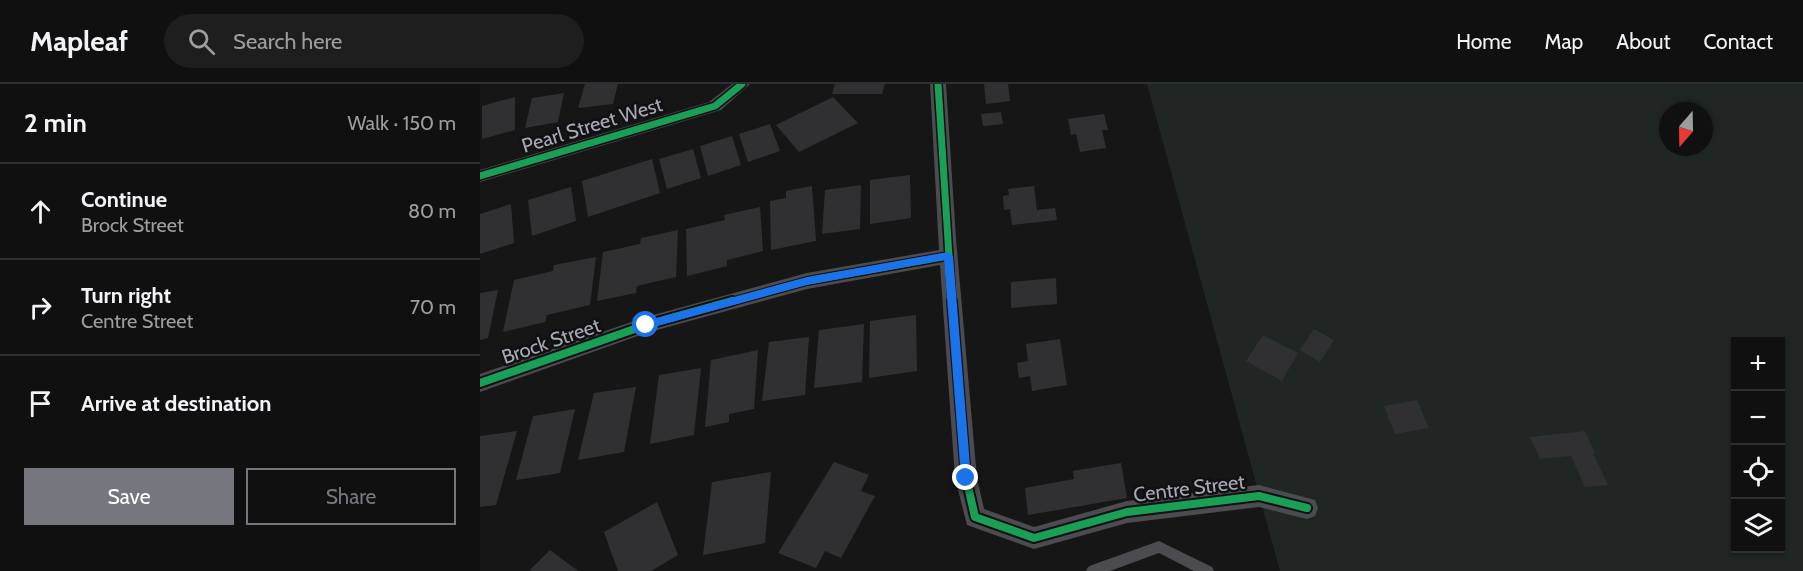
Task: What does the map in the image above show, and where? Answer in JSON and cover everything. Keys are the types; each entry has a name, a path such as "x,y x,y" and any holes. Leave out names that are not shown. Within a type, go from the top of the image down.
{"street":[{"name":"Pearl Street West","path":"480,176 715,106 742,84"},
{"name":"Centre Street","path":"938,84 948,256 966,478 975,517 1034,538 1127,512 1258,496 1307,508"},
{"name":"Brock Street","path":"480,383 646,325 807,281 948,256"}],"lane":[{"path":"1092,571 1159,548 1208,571"}],"shaded area":[{"path":"1147,84 1803,84 1803,571 1280,571"}],"building":[{"path":"585,84 618,84 613,104 578,108"},
{"path":"835,84 885,84 882,94 832,94"},
{"path":"984,84 1008,84 1010,101 986,104"},
{"path":"564,93 558,122 525,128 532,98"},
{"path":"515,97 515,130 482,139 482,106"},
{"path":"833,97 858,123 799,152 776,125"},
{"path":"1001,112 1003,124 983,126 981,114"},
{"path":"1104,114 1108,130 1102,130 1106,148 1080,152 1076,134 1071,135 1068,119"},
{"path":"770,124 780,151 748,162 739,134"},
{"path":"732,136 741,165 708,176 700,146"},
{"path":"693,149 701,178 667,189 659,159"},
{"path":"652,159 660,193 588,217 582,181"},
{"path":"910,175 911,218 870,224 870,180"},
{"path":"861,185 860,229 822,234 825,190"},
{"path":"812,186 816,241 771,250 770,201 786,198 786,191"},
{"path":"1034,186 1037,210 1055,208 1057,220 1012,225 1010,209 1004,210 1003,196 1009,195 1008,189"},
{"path":"571,187 576,221 532,236 528,200"},
{"path":"511,204 514,243 480,254 480,214"},
{"path":"760,207 763,251 727,260 727,266 687,276 686,229 725,220 724,215"},
{"path":"678,230 676,277 637,286 636,293 597,301 603,252 640,244 641,238"},
{"path":"596,257 590,305 547,315 545,322 503,332 514,280 553,271 554,265"},
{"path":"1056,278 1057,304 1011,308 1011,282"},
{"path":"498,290 488,338 480,340 480,293"},
{"path":"916,315 917,371 869,378 870,321"},
{"path":"864,324 862,382 814,388 819,330"},
{"path":"1314,329 1334,340 1320,362 1300,350"},
{"path":"1263,335 1298,353 1282,381 1246,361"},
{"path":"809,337 805,395 762,401 769,342"},
{"path":"1060,339 1067,385 1032,391 1030,376 1019,378 1017,363 1028,361 1026,344"},
{"path":"758,350 754,409 729,414 729,422 705,427 711,360"},
{"path":"701,368 694,435 650,444 659,375"},
{"path":"636,387 624,452 578,460 594,393"},
{"path":"1417,400 1429,428 1395,434 1384,406"},
{"path":"575,409 560,473 516,480 533,416"},
{"path":"517,431 496,505 480,507 480,436"},
{"path":"1585,431 1608,485 1585,487 1571,456 1540,459 1530,437"},
{"path":"834,462 869,475 861,491 875,496 841,558 825,551 816,568 778,553"},
{"path":"1121,463 1127,498 1028,515 1025,488 1074,479 1073,471"},
{"path":"771,472 765,543 703,555 712,482"},
{"path":"657,502 678,555 651,571 618,571 604,532"},
{"path":"550,550 578,571 529,571"}],"cycle path":[{"path":"480,176 715,106 742,84"},
{"path":"938,84 947,239 966,478 975,517 1034,538 1127,512 1259,496 1307,508"},
{"path":"480,383 646,325 807,281 948,256"}],"route":[{"path":"646,325 807,281 948,256 966,478"}]}
